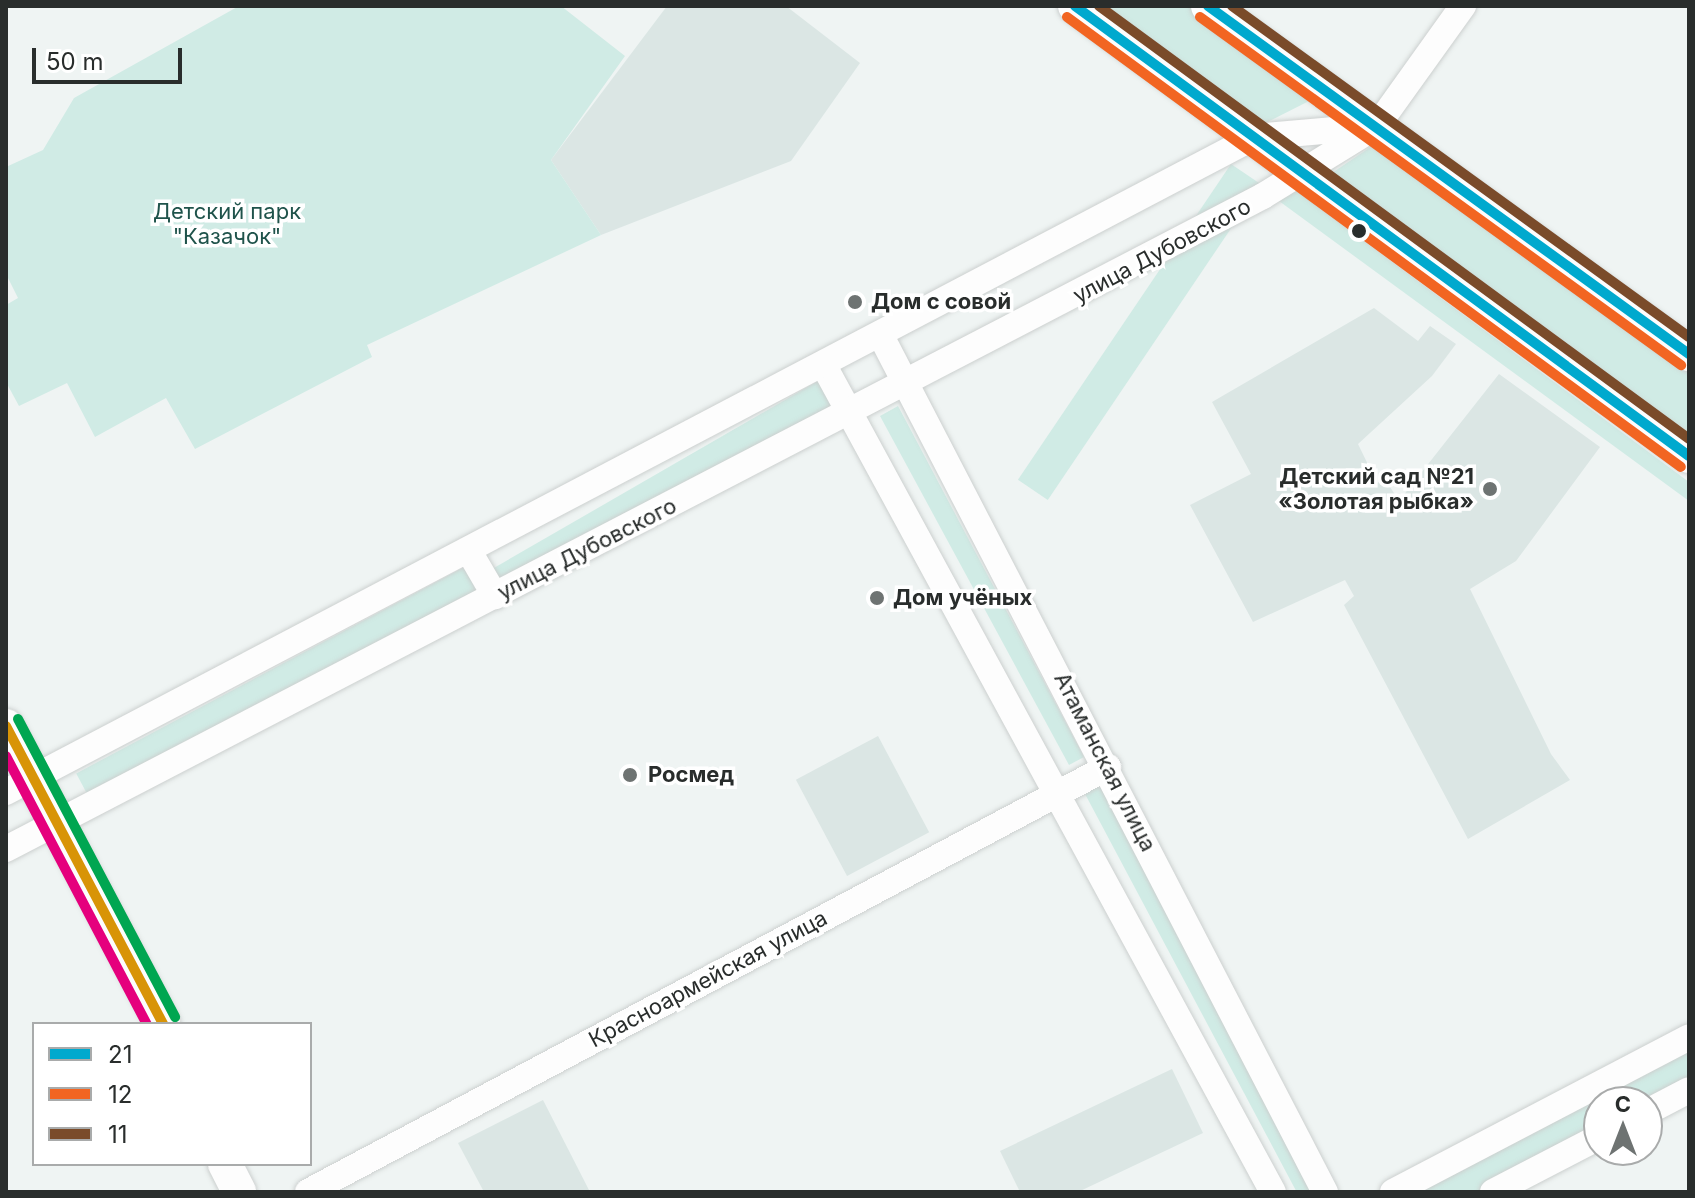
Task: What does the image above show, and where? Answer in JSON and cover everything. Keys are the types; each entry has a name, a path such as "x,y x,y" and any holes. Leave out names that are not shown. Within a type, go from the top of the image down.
{"main road":[{"path":"1075,6 1689,456"},
{"path":"1208,6 1689,354"},
{"path":"6,726 20,784"},
{"path":"6,754 20,784 51,826 162,1022"},
{"path":"51,826 149,1022"},
{"path":"226,1166 239,1192"},
{"path":"238,1166 252,1192"}],"street":[{"path":"20,784 470,553 1254,137 1377,126 1463,6"},
{"name":"улица Дубовского","path":"6,849 907,387 1301,172 1377,126"},
{"name":"Атаманская улица","path":"880,334 1108,767 1325,1192"},
{"path":"823,364 1060,793 1273,1192"},
{"path":"470,553 495,596"},
{"name":"Красноармейская улица","path":"308,1192 1108,767"},
{"path":"1393,1192 1689,1037"},
{"path":"1663,1104 1689,1090"},
{"path":"1493,1192 1583,1145"}],"shaded area":[{"path":"667,6 786,6 860,63 791,161 601,235 551,160"},
{"path":"1374,308 1418,341 1430,326 1456,344 1432,376 1358,444 1377,483 1385,479 1399,501 1499,374 1600,447 1516,561 1470,589 1551,754 1570,780 1468,839 1344,605 1354,596 1345,580 1253,622 1190,505 1251,474 1212,402"},
{"path":"878,736 929,832 847,876 796,780"},
{"path":"1172,1069 1203,1133 1078,1192 1020,1192 1000,1151"},
{"path":"543,1100 590,1192 484,1192 458,1143"}],"green space":[{"name":"Детский парк \"Казачок\"","path":"239,6 561,6 625,56 551,160 601,235 367,345 372,357 195,449 166,398 95,437 67,383 19,406 6,382 6,305 18,298 6,274 6,167 43,150 74,98"},
{"path":"1084,6 1188,6 1315,98 1252,130"},
{"path":"1378,142 1689,373 1689,453 1320,181"},
{"path":"1231,164 1261,184 1048,500 1018,480"},
{"path":"1295,190 1689,482 1689,501 1279,201"},
{"path":"823,378 838,404 502,598 487,572"},
{"path":"898,406 1084,757 1069,765 880,416"},
{"path":"470,564 484,590 90,800 76,773"},
{"path":"1099,784 1315,1191 1297,1192 1084,792"},
{"path":"1689,1045 1689,1083 1663,1095 1663,1086 1610,1086"},
{"path":"1583,1100 1583,1138 1482,1192 1405,1192"}],"transit line":[{"name":"21","path":"1075,6 1689,456"},
{"name":"11","path":"1099,6 1689,439"},
{"name":"21","path":"1208,6 1689,354"},
{"name":"11","path":"1232,6 1689,337"},
{"name":"12","path":"1067,17 1681,467"},
{"name":"12","path":"1200,17 1681,365"},
{"path":"18,719 175,1017"},
{"path":"6,726 162,1022"},
{"path":"6,756 146,1022"}],"place":[{"name":"Дом с совой","path":"855,302"},
{"name":"Детский сад №21 «Золотая рыбка»","path":"1490,489"},
{"name":"Дом учёных","path":"877,598"},
{"name":"Росмед","path":"630,775"}]}
